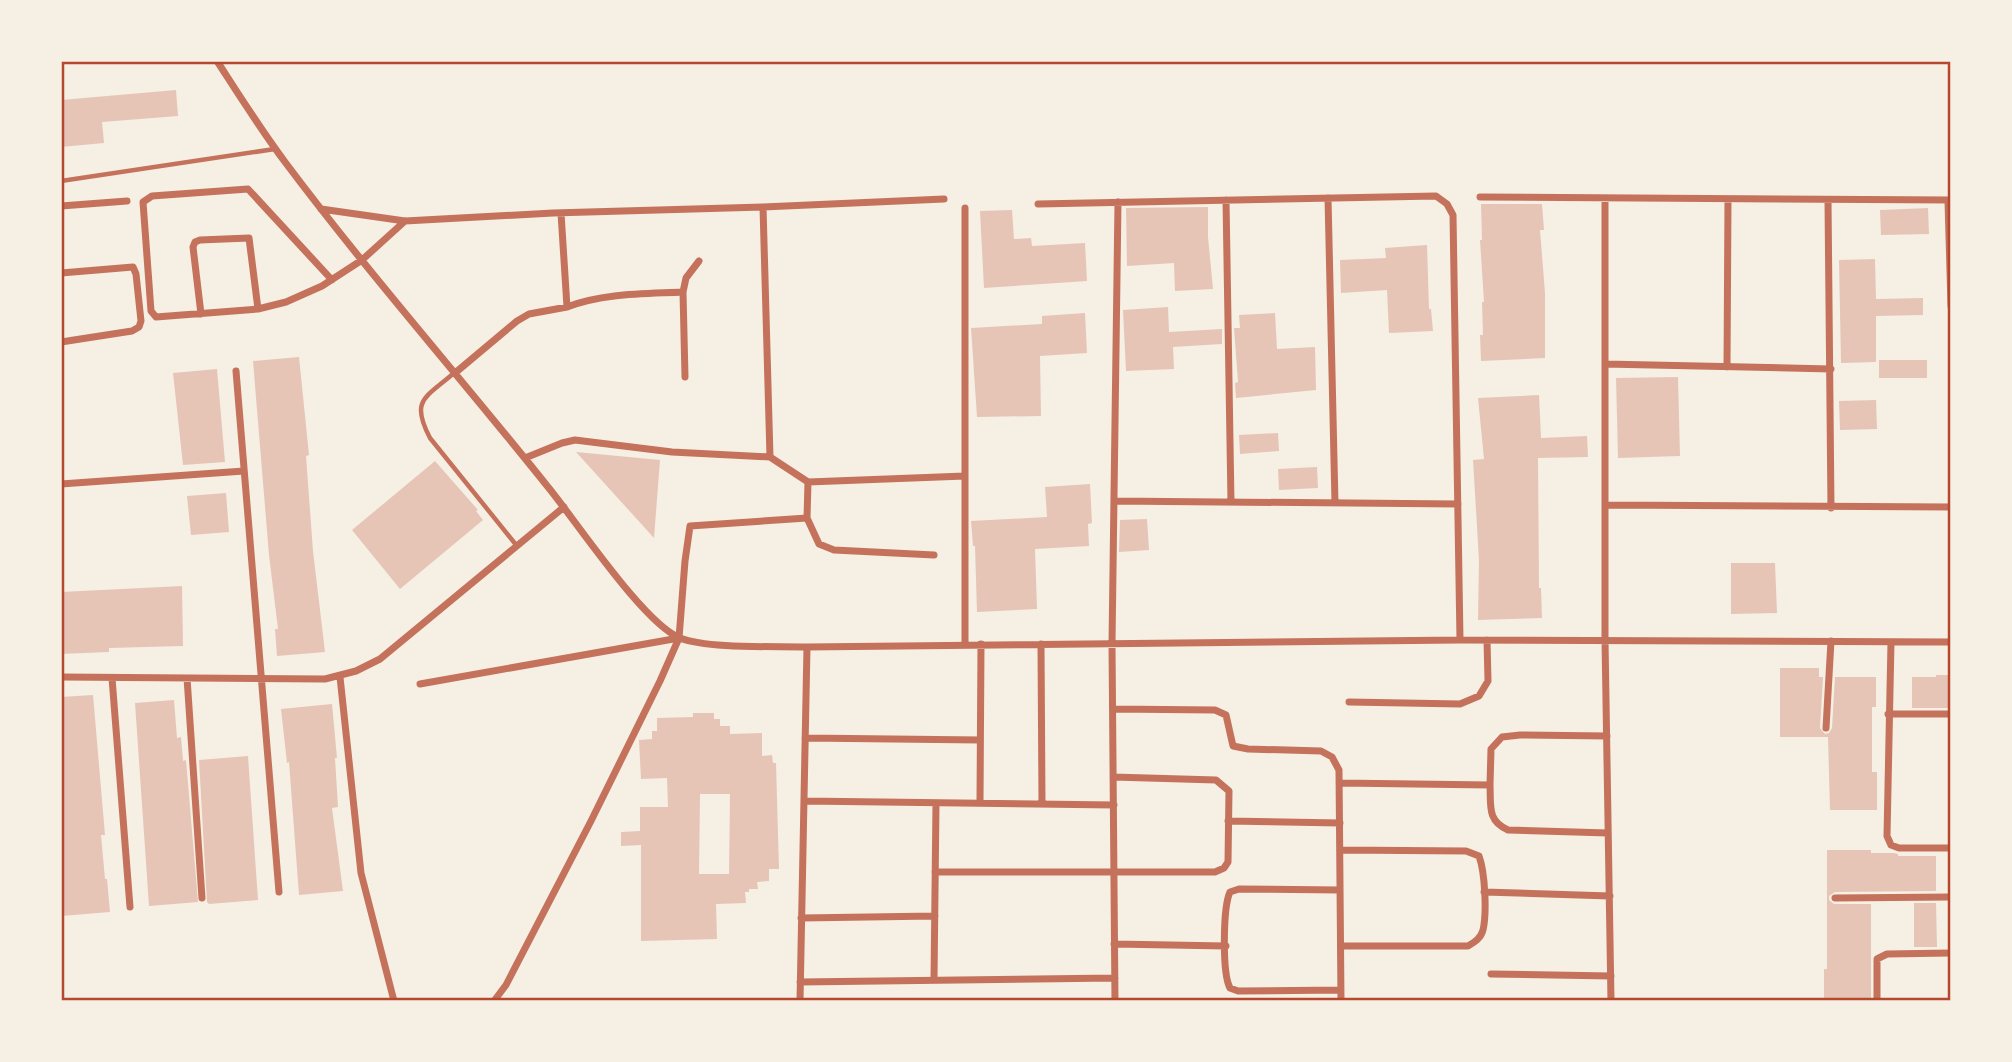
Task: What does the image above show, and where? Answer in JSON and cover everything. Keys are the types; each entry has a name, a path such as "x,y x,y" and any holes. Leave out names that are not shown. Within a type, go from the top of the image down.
{"street":[{"path":"217,61 321,209 525,458 635,598 662,626 679,638"},
{"path":"332,280 247,189 152,196 143,202 151,311 156,317 258,309 304,295 332,280 362,260 405,221"},
{"path":"1038,204 1436,196 1447,204 1453,215 1460,640"},
{"path":"1480,197 1950,200 1951,306"},
{"path":"1328,198 1335,503"},
{"path":"1605,198 1605,640 1611,1001"},
{"path":"321,209 405,221 944,199"},
{"path":"1727,367 1728,199"},
{"path":"1226,200 1231,502"},
{"path":"1828,200 1831,508"},
{"path":"61,206 127,201"},
{"path":"1115,1001 1112,644 1118,202"},
{"path":"763,208 770,457"},
{"path":"965,208 965,644"},
{"path":"561,213 567,307"},
{"path":"201,314 193,247 195,242 200,240 249,238 258,309"},
{"path":"685,377 683,292 686,278 699,261"},
{"path":"61,273 133,267 141,321 139,327 132,331 61,342"},
{"path":"455,373 529,314 600,297 683,292"},
{"path":"1605,364 1831,369"},
{"path":"236,371 279,892"},
{"path":"525,458 575,440 672,452 770,457 808,482 965,476"},
{"path":"61,484 244,471"},
{"path":"808,482 807,518 819,544 834,550 934,555"},
{"path":"1114,501 1458,504"},
{"path":"1606,505 1951,507"},
{"path":"61,677 325,680 340,677 380,659 564,507"},
{"path":"494,1001 506,985 591,821 679,638 690,526 807,518"},
{"path":"420,684 679,638 703,643 807,647 1460,640 1951,642"},
{"path":"1349,702 1460,704 1479,696 1488,681 1486,640"},
{"path":"1826,728 1831,642"},
{"path":"1891,642 1887,836 1891,845 1899,848 1951,848"},
{"path":"980,803 981,644"},
{"path":"1041,644 1042,804"},
{"path":"800,1001 807,647"},
{"path":"340,677 361,873 394,1001"},
{"path":"112,678 130,907"},
{"path":"187,678 202,898"},
{"path":"1113,709 1215,710 1226,715 1233,746 1248,749 1321,751 1332,757 1339,770 1341,1001"},
{"path":"1888,715 1951,714"},
{"path":"1607,736 1520,734 1502,737 1491,749 1490,785 1492,818 1497,826 1508,830 1608,833"},
{"path":"805,738 980,740"},
{"path":"935,872 1215,872 1228,862 1229,791 1216,780 1113,777"},
{"path":"1339,783 1490,785"},
{"path":"804,801 1114,805"},
{"path":"934,980 936,803"},
{"path":"1228,821 1340,822"},
{"path":"1340,850 1466,850 1479,856 1484,870 1483,929 1479,938 1468,946 1341,946"},
{"path":"1340,890 1239,889 1230,892 1226,900 1226,946 1227,982 1230,988 1238,991 1341,990"},
{"path":"1484,892 1609,896"},
{"path":"1835,898 1951,897"},
{"path":"801,918 935,916"},
{"path":"1114,944 1226,946"},
{"path":"1877,1001 1877,959 1887,954 1951,953"},
{"path":"1491,974 1611,976"},
{"path":"800,982 1115,978"}],"lane":[{"path":"61,181 276,148"},
{"path":"455,373 425,398 419,408 420,419 430,438 517,546"}],"building":[{"path":"176,90 178,116 102,122 104,143 61,147 61,100"},
{"path":"1481,204 1542,204 1544,230 1540,230 1545,293 1545,358 1481,361 1480,335 1483,335 1484,302 1480,240"},
{"path":"1208,207 1213,289 1175,291 1174,263 1127,266 1126,208"},
{"path":"1928,208 1929,234 1881,235 1880,210"},
{"path":"1012,210 1014,239 1031,238 1032,246 1085,243 1087,281 984,288 980,211"},
{"path":"1427,245 1429,309 1433,331 1389,333 1387,290 1341,293 1340,260 1386,258 1385,248"},
{"path":"1875,259 1876,299 1923,298 1923,315 1876,316 1876,362 1841,363 1839,260"},
{"path":"1168,307 1169,332 1222,329 1222,344 1173,347 1174,369 1126,371 1123,310"},
{"path":"1085,313 1087,353 1040,356 1041,416 977,417 971,328 1042,324 1042,316"},
{"path":"1275,313 1277,349 1315,347 1316,390 1236,398 1235,383 1238,382 1234,328 1240,328 1239,315"},
{"path":"299,357 309,455 306,456 313,551 325,652 277,656 275,629 278,629 253,361"},
{"path":"1879,360 1927,360 1927,378 1879,378"},
{"path":"217,369 225,462 183,465 173,373"},
{"path":"1678,377 1680,456 1618,458 1616,378"},
{"path":"1539,395 1541,438 1587,436 1588,457 1538,458 1539,588 1542,618 1478,620 1479,560 1473,460 1484,459 1478,398"},
{"path":"1876,400 1877,429 1840,430 1839,401"},
{"path":"1278,433 1279,451 1240,454 1239,435"},
{"path":"576,452 660,460 654,538"},
{"path":"435,461 478,510 476,511 483,520 400,589 352,530"},
{"path":"1317,467 1318,488 1279,490 1278,469"},
{"path":"1090,484 1092,523 1088,524 1089,546 1035,549 1037,609 977,612 975,546 971,521 1047,517 1045,487"},
{"path":"226,493 229,532 191,535 187,496"},
{"path":"1147,519 1149,550 1119,552 1120,520"},
{"path":"1731,563 1775,563 1777,613 1731,614"},
{"path":"182,586 183,646 109,648 109,652 61,654 61,592"},
{"path":"1780,668 1819,668 1819,677 1823,677 1820,728 1825,734 1832,728 1835,677 1876,677 1876,707 1872,707 1872,772 1877,772 1877,810 1830,810 1828,737 1780,737"},
{"path":"1951,675 1951,708 1912,708 1912,677"},
{"path":"93,695 105,835 101,835 110,912 61,916 61,697"},
{"path":"174,700 177,738 181,737 183,761 186,760 198,902 149,906 135,703"},
{"path":"332,704 338,807 332,808 343,891 299,895 289,762 287,763 281,709"},
{"path":"693,713 714,713 714,719 720,719 720,726 730,726 730,734 762,733 762,756 772,755 773,763 776,763 779,869 769,869 769,881 757,882 758,889 745,892 746,903 716,904 717,939 641,941 641,845 621,846 621,832 640,831 640,807 668,807 667,778 641,779 639,740 652,739 652,731 657,731 657,718 693,717","holes":["700,794 730,794 729,874 699,874"]},
{"path":"248,756 258,900 209,904 199,760"},
{"path":"1827,850 1871,850 1871,853 1894,853 1898,856 1936,856 1936,891 1835,892 1829,896 1829,900 1834,904 1871,904 1871,1001 1824,1001 1824,969 1827,969"},
{"path":"1914,903 1936,903 1937,947 1914,947"}]}
